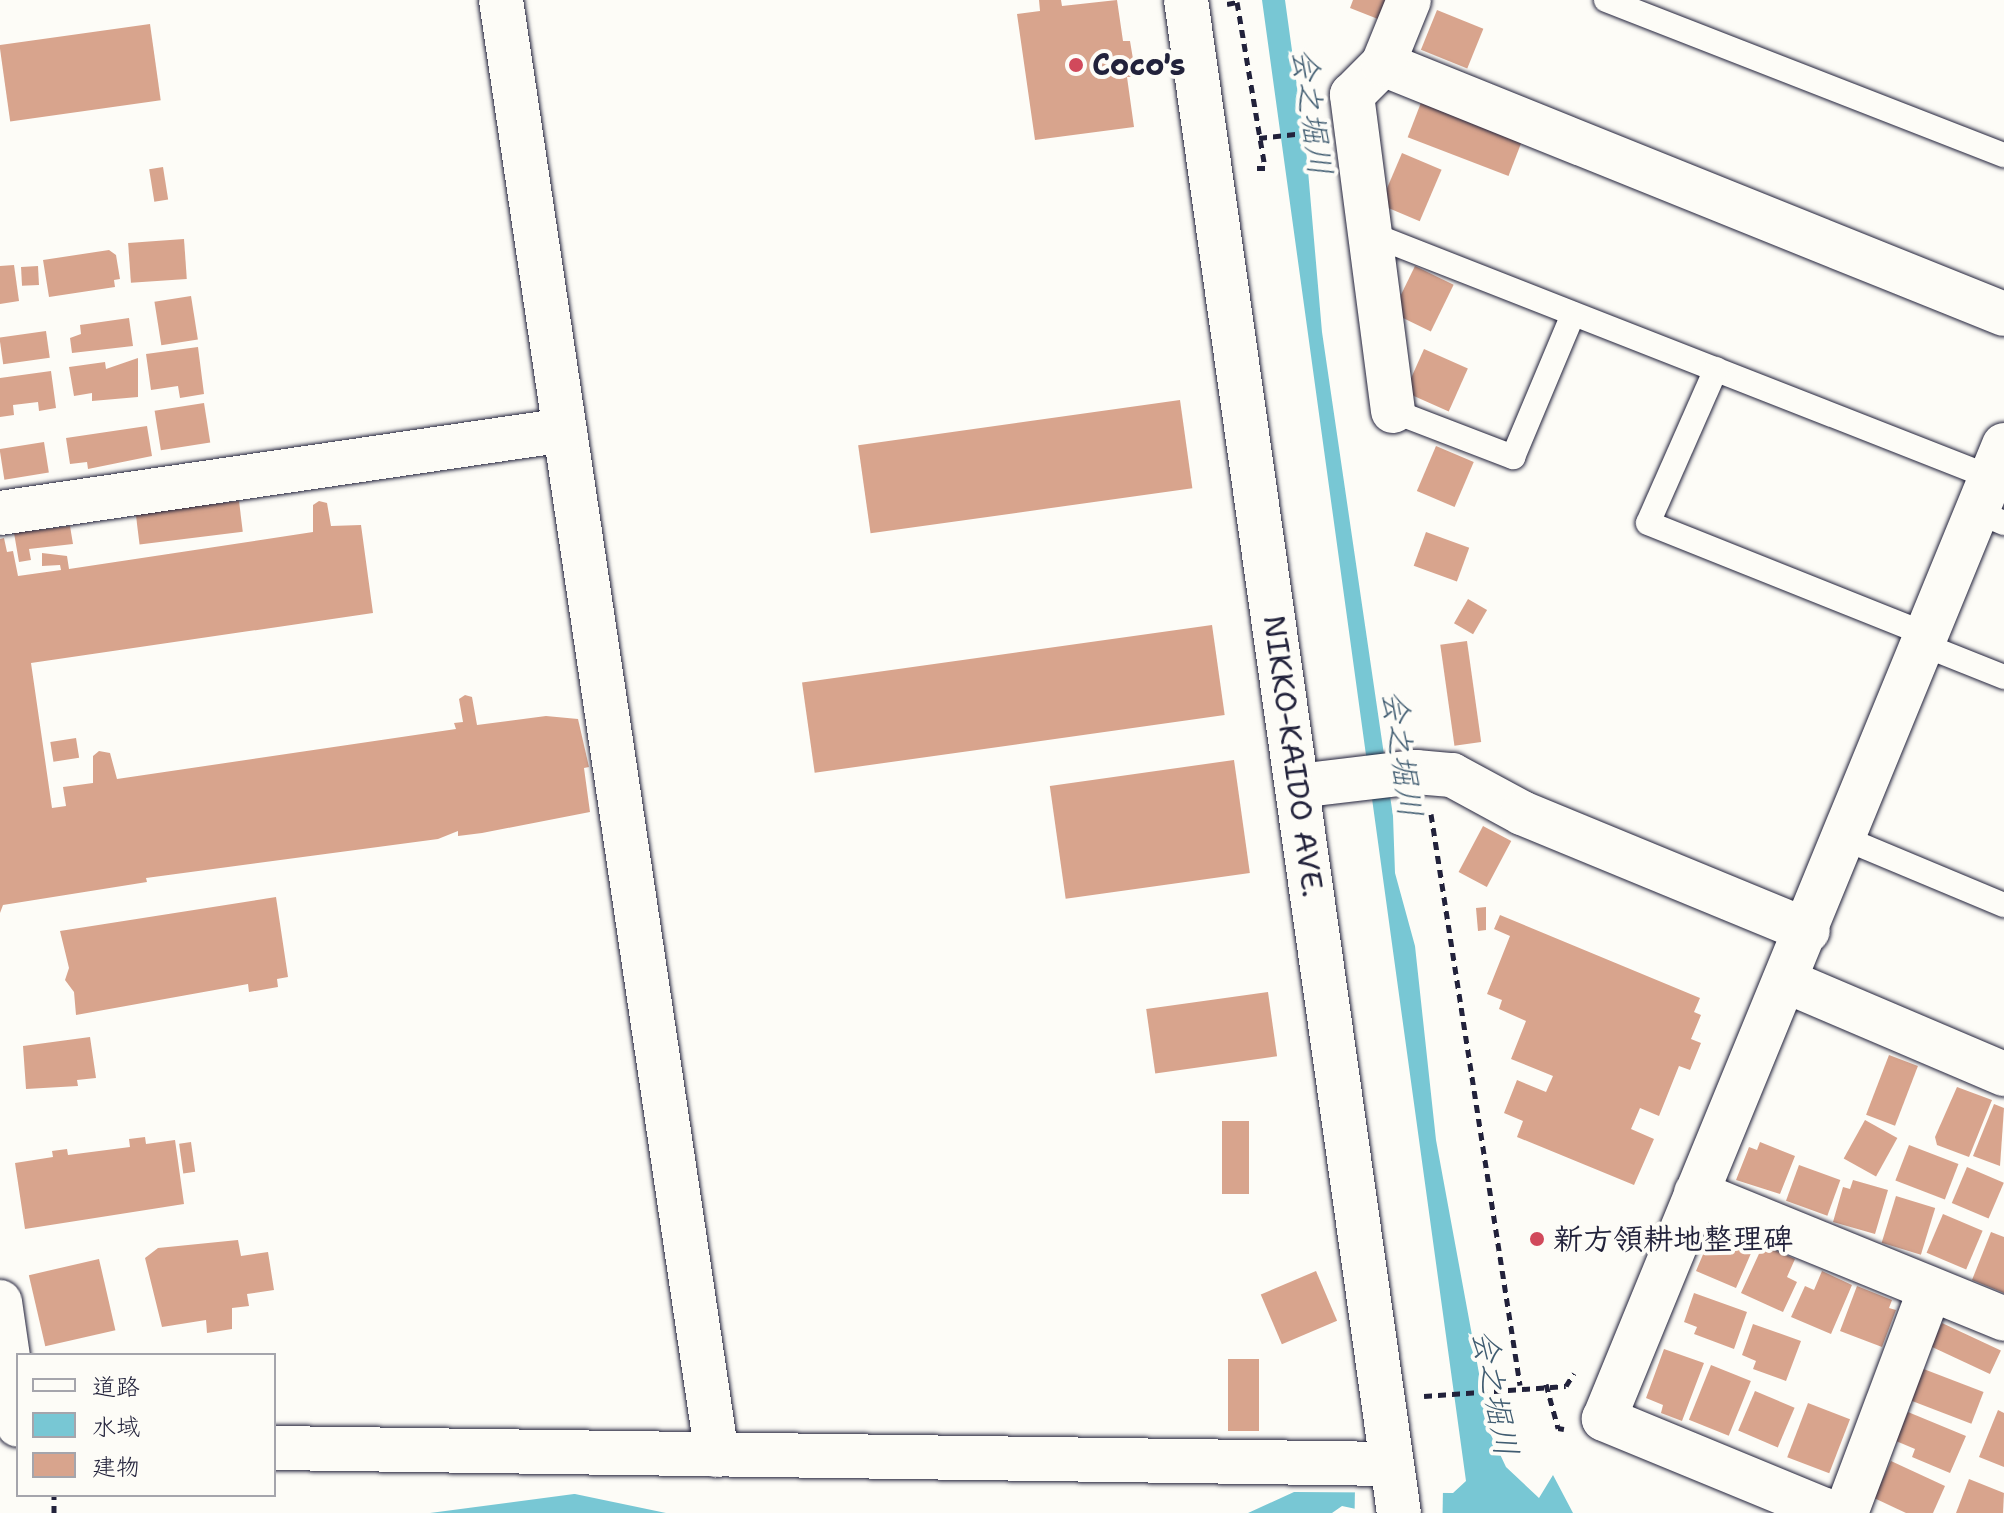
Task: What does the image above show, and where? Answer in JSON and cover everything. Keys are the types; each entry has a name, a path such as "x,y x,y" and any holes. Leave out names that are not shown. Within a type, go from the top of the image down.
{"main road":[{"path":"501,0 717,1455"},
{"path":"1393,411 1352,95 1383,64 1409,0"},
{"name":"NIKKO-KAIDO AVE.","path":"1203,2 1298,786 1394,1485"},
{"path":"1383,64 2004,314"},
{"path":"0,513 565,430"},
{"path":"1832,1513 1604,1419 1696,1193 1788,982 1926,640 1994,489"},
{"path":"1298,786 1421,773 1452,775 1522,813 1808,931"},
{"path":"1788,982 2004,1074"},
{"path":"1696,1193 2004,1319"},
{"path":"1846,1513 1930,1290"},
{"path":"0,1302 16,1411"},
{"path":"276,1448 717,1455 1394,1485"}],"lane":[{"path":"1606,0 2004,155"},
{"path":"1368,233 1716,369 1994,489"},
{"path":"1393,411 1513,457 1573,314"},
{"path":"1716,369 1648,523 1926,640 2004,677"},
{"path":"1846,839 2004,905"}],"path":[{"path":"1203,2 1237,2 1265,168 1243,168"},
{"path":"1259,138 1326,131"},
{"path":"1421,773 1520,1385"},
{"path":"1430,1395 1520,1385 1566,1386 1578,1364"}],"water":[{"path":"1262,0 1285,0 1307,159 1322,332 1393,816 1395,873 1415,946 1436,1140 1490,1433 1506,1467 1539,1498 1553,1475 1573,1513 1375,1513 1342,1506 1332,1513 1248,1513 1294,1492 1453,1493 1466,1481"},
{"path":"574,1494 666,1513 430,1513"}],"pier":[{"path":"1355,1488 1443,1490 1443,1513 1355,1513"}],"building":[{"path":"1039,0 1061,0 1062,6 1117,0 1123,41 1130,41 1136,77 1127,77 1134,127 1035,140 1017,14 1040,11"},
{"path":"1353,0 1391,0 1383,21 1350,8"},
{"path":"1437,10 1483,29 1467,69 1421,50"},
{"path":"150,24 161,100 10,121 0,45"},
{"path":"1422,100 1523,139 1508,176 1408,137"},
{"path":"1402,153 1442,170 1420,221 1380,205"},
{"path":"163,167 168,200 154,202 149,169"},
{"path":"184,239 187,279 131,283 128,243"},
{"path":"109,250 116,255 120,279 114,280 115,287 49,297 43,260"},
{"path":"14,265 19,301 0,304 0,266"},
{"path":"38,266 39,285 22,286 21,267"},
{"path":"1415,266 1454,285 1431,332 1392,313"},
{"path":"191,296 198,339 161,345 154,302"},
{"path":"129,318 133,346 72,353 70,338 81,334 80,325"},
{"path":"46,331 50,358 3,364 0,337"},
{"path":"198,347 204,394 180,398 178,386 151,390 146,354"},
{"path":"1424,349 1468,369 1449,411 1405,392"},
{"path":"138,358 138,397 92,401 92,393 74,396 69,367 105,362 106,369"},
{"path":"51,371 56,408 39,411 38,402 13,405 14,415 0,417 0,378"},
{"path":"1180,400 1192,488 871,533 858,445"},
{"path":"204,403 210,443 161,450 155,411"},
{"path":"147,426 152,456 88,469 87,462 70,464 66,438"},
{"path":"44,442 49,473 4,480 0,449"},
{"path":"1436,446 1474,462 1455,507 1417,491"},
{"path":"239,501 243,532 140,544 136,514"},
{"path":"319,501 327,503 331,526 361,525 373,613 31,663 52,808 66,806 63,787 93,783 93,756 99,751 110,753 117,779 456,729 454,723 463,722 459,699 465,695 472,697 477,725 546,716 578,719 589,767 584,768 590,812 482,833 458,836 458,831 438,839 146,878 147,882 3,905 0,913 0,539 4,538 7,552 13,551 18,576 61,570 60,565 42,566 42,553 67,556 69,569 313,532 313,505"},
{"path":"70,526 73,544 29,549 31,560 19,562 14,533"},
{"path":"1426,532 1469,548 1457,582 1414,566"},
{"path":"1468,599 1487,610 1473,634 1454,623"},
{"path":"1212,625 1225,715 815,773 802,683"},
{"path":"1467,641 1481,742 1454,746 1440,645"},
{"path":"76,738 79,758 53,762 50,742"},
{"path":"1234,760 1250,873 1066,899 1050,786"},
{"path":"1483,826 1511,841 1487,887 1459,872"},
{"path":"276,897 288,977 277,979 278,987 249,992 248,984 76,1015 74,992 65,980 69,968 60,931"},
{"path":"1486,907 1486,930 1478,931 1476,908"},
{"path":"1500,915 1700,998 1694,1012 1701,1015 1691,1039 1701,1043 1690,1070 1679,1066 1659,1116 1640,1108 1631,1129 1654,1139 1634,1185 1517,1137 1523,1121 1504,1113 1517,1080 1546,1092 1553,1076 1511,1059 1526,1021 1499,1009 1502,1000 1487,994 1510,936 1494,929"},
{"path":"1268,992 1277,1056 1155,1073 1146,1009"},
{"path":"90,1037 96,1078 77,1080 78,1086 26,1089 23,1046"},
{"path":"1889,1055 1918,1066 1895,1126 1866,1115"},
{"path":"1957,1087 1992,1100 1969,1157 1937,1145 1935,1137"},
{"path":"1994,1104 2004,1108 2000,1166 1973,1156"},
{"path":"1865,1120 1897,1138 1876,1176 1844,1158"},
{"path":"1222,1121 1249,1121 1249,1194 1222,1194"},
{"path":"145,1137 146,1144 175,1140 184,1204 25,1229 15,1163 53,1157 52,1151 67,1149 68,1155 130,1147 129,1139"},
{"path":"191,1142 195,1172 183,1173 179,1144"},
{"path":"1760,1142 1795,1156 1780,1194 1736,1180 1749,1147 1757,1150"},
{"path":"1909,1145 1958,1164 1945,1199 1895,1180"},
{"path":"1799,1165 1840,1180 1827,1216 1786,1201"},
{"path":"1967,1167 2004,1183 1989,1219 1952,1203"},
{"path":"1853,1180 1888,1190 1875,1234 1833,1222 1843,1187 1850,1189"},
{"path":"1896,1196 1935,1208 1921,1255 1882,1243"},
{"path":"1943,1214 1983,1231 1966,1269 1927,1253"},
{"path":"1991,1232 2004,1237 2004,1293 1972,1280"},
{"path":"1728,1233 1755,1244 1736,1288 1696,1271 1710,1238 1723,1243"},
{"path":"238,1240 241,1256 268,1252 274,1290 247,1294 249,1306 232,1308 232,1329 207,1333 206,1320 162,1327 145,1258 158,1248"},
{"path":"1763,1245 1795,1259 1787,1277 1797,1282 1783,1312 1741,1293"},
{"path":"99,1259 115,1330 45,1346 29,1275"},
{"path":"1316,1271 1337,1321 1282,1344 1261,1294"},
{"path":"1822,1271 1852,1285 1831,1334 1791,1317 1805,1286 1814,1290"},
{"path":"1857,1286 1892,1300 1889,1308 1896,1310 1882,1347 1840,1331"},
{"path":"1694,1293 1747,1312 1734,1349 1694,1334 1697,1327 1684,1322"},
{"path":"1942,1323 2001,1350 1990,1374 1931,1347"},
{"path":"1753,1324 1801,1341 1786,1381 1753,1369 1756,1361 1742,1355"},
{"path":"1664,1349 1704,1363 1682,1421 1661,1413 1663,1405 1646,1398"},
{"path":"1228,1359 1259,1359 1259,1431 1228,1431"},
{"path":"1711,1365 1751,1381 1729,1436 1689,1420"},
{"path":"1921,1368 1984,1392 1971,1424 1909,1400"},
{"path":"1755,1391 1795,1408 1778,1447 1738,1431"},
{"path":"1808,1403 1850,1419 1829,1473 1787,1457"},
{"path":"1998,1410 2004,1413 2004,1467 1979,1457"},
{"path":"1908,1412 1966,1436 1950,1473 1912,1457 1915,1449 1896,1441"},
{"path":"1891,1461 1945,1486 1933,1513 1906,1513 1874,1498"},
{"path":"1969,1479 2004,1493 2003,1513 1956,1513"}],"place":[{"name":"Coco's","path":"1076,65"},
{"name":"新方領耕地整理碑","path":"1537,1239"}],"water label":[{"name":"会之堀川","path":"1312,112"},
{"name":"会之堀川","path":"1402,754"},
{"name":"会之堀川","path":"1495,1393"}]}
